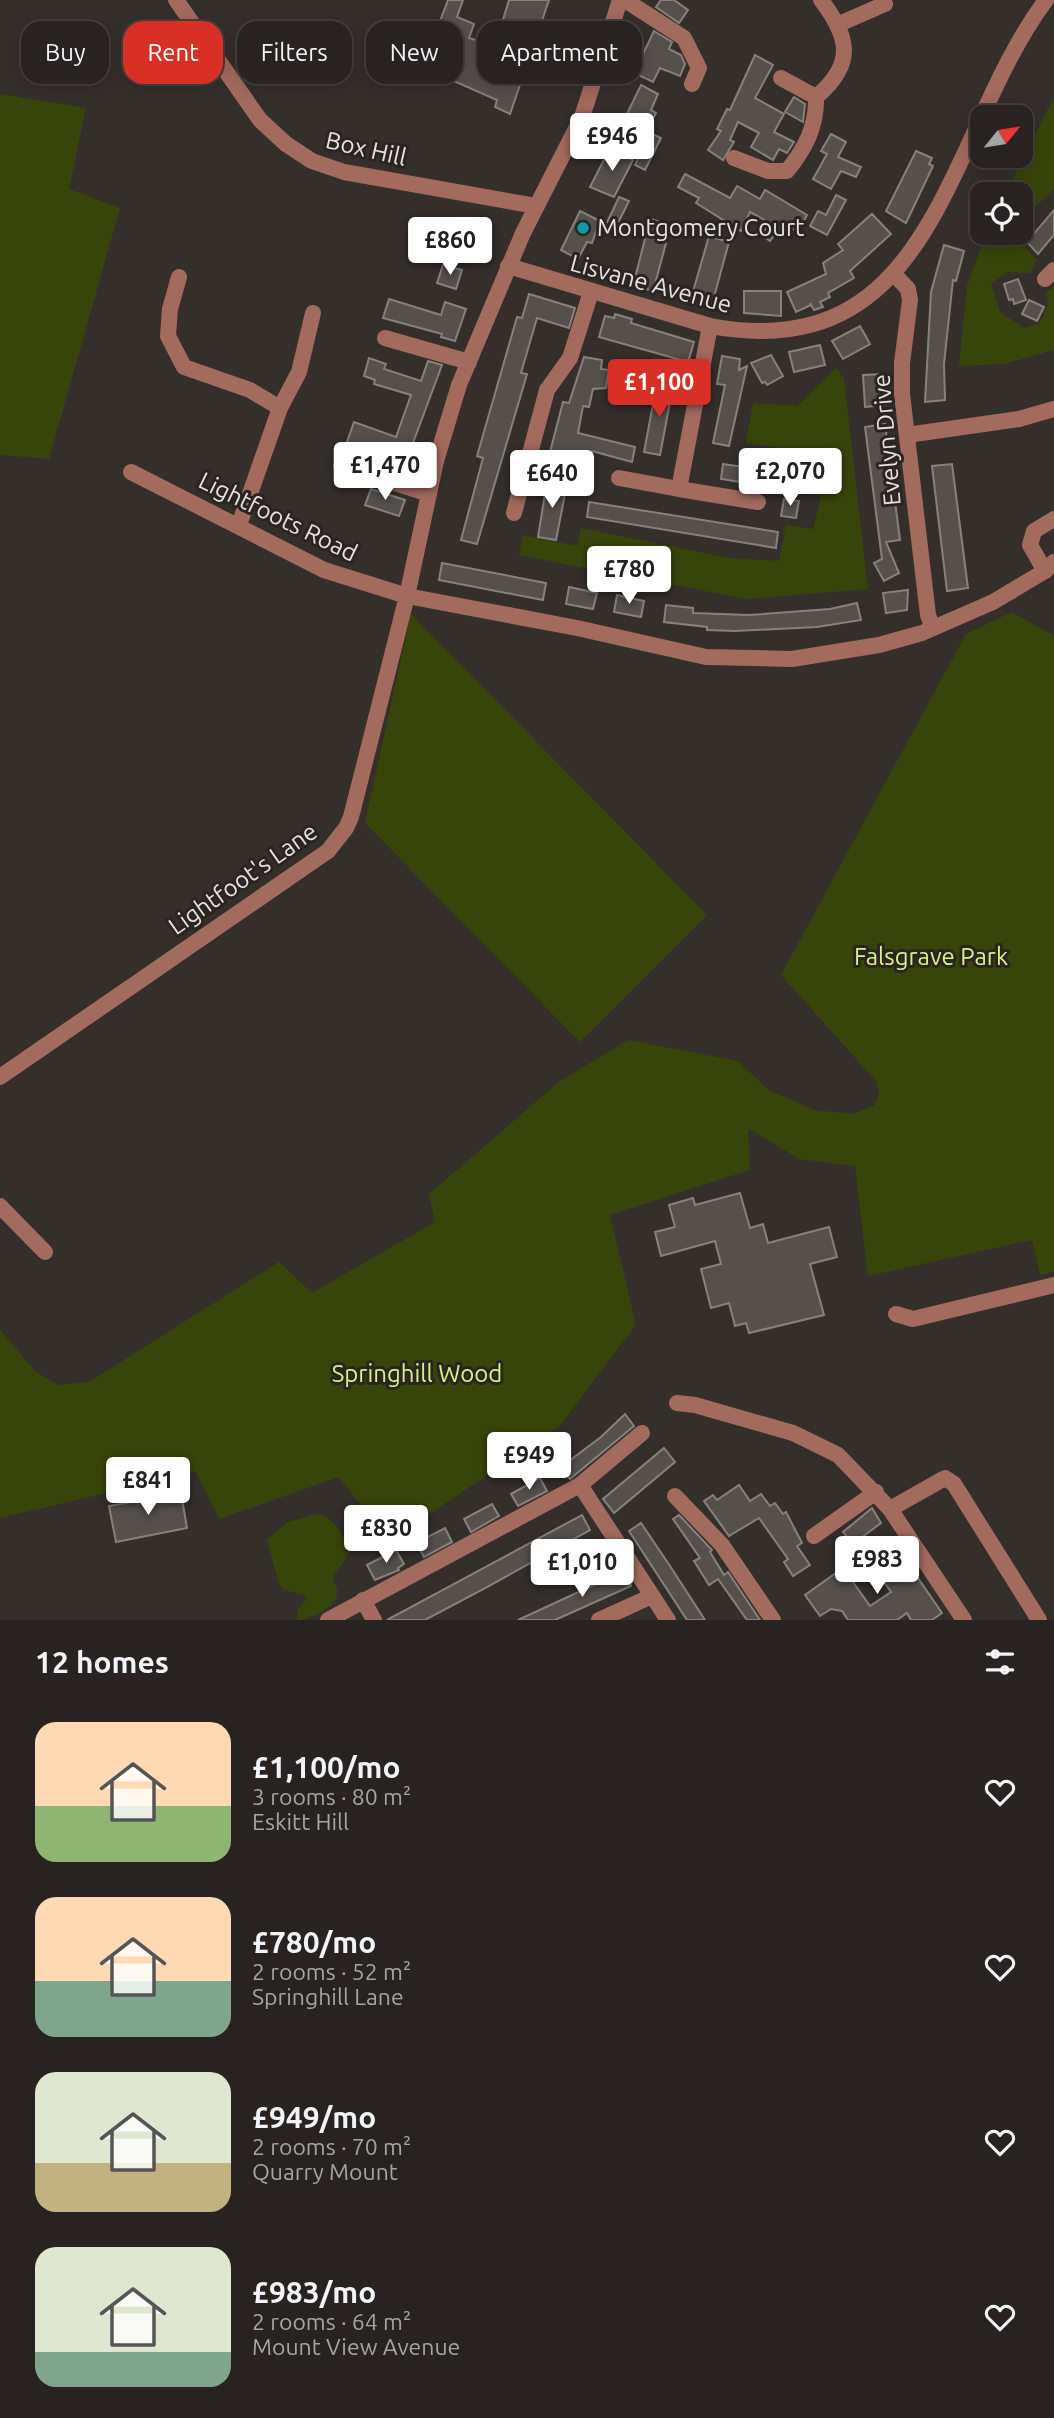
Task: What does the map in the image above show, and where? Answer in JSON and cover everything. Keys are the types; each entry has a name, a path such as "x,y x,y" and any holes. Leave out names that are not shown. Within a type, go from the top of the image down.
{"street":[{"name":"Box Hill","path":"176,0 237,92 260,120 286,144 312,161 344,172 536,206"},
{"name":"Lightfoot's Lane","path":"0,1077 317,858 339,838 351,817 407,596 436,461 469,362 508,266 582,117 623,0"},
{"path":"623,0 684,38 699,68 692,84"},
{"path":"734,158 768,171 787,172 802,153 814,126 816,97 836,80 844,61 844,42 839,24 821,0"},
{"path":"893,273 929,225 1016,45 1046,0"},
{"path":"839,24 885,4"},
{"path":"781,78 816,97"},
{"name":"Lisvane Avenue","path":"508,266 710,326 744,332 819,325 858,303 893,273"},
{"name":"Evelyn Drive","path":"893,273 908,289 910,300 902,363 907,435 928,615 933,628"},
{"path":"179,277 170,309 168,336 184,367 250,390 280,408"},
{"path":"514,513 535,462 547,390 570,358 591,292"},
{"path":"239,525 280,408 299,372 313,313"},
{"path":"679,489 710,326"},
{"path":"385,338 469,362"},
{"path":"907,435 1019,419 1054,409"},
{"path":"341,466 429,494"},
{"name":"Lightfoots Road","path":"131,472 324,570 407,596 577,628 706,657 792,659 898,640 993,602 1050,566"},
{"path":"620,478 758,502"},
{"path":"1050,566 1030,545 1034,531 1054,519"},
{"path":"0,1206 45,1252"},
{"path":"896,1314 913,1320 1054,1285"},
{"path":"677,1403 695,1405 793,1433 838,1455 890,1509 961,1619"},
{"path":"328,1620 580,1485 642,1433"},
{"path":"890,1509 935,1481 945,1478 954,1484 1039,1620"},
{"path":"580,1485 668,1620"},
{"path":"814,1536 876,1493"},
{"path":"675,1496 722,1545 773,1620"},
{"path":"599,1620 652,1596"},
{"path":"363,1600 374,1620"}],"green space":[{"path":"0,94 86,108 69,189 120,208 49,459 0,455"},
{"path":"1054,97 1054,189 1033,209 1033,182 1011,182 1018,168 1033,168 1033,139"},
{"path":"982,245 1024,245 1037,260 1030,273 1008,272 991,283 1000,312 1024,328 1039,324 1048,304 1046,293 1054,286 1054,350 1004,364 959,366 967,286"},
{"path":"836,368 844,379 868,589 746,599 519,555 523,535 577,546 581,528 729,558 779,561 786,525 813,529 821,497 793,488 801,452 746,443 753,403 797,406"},
{"name":"Springhill Wood","path":"1012,612 1054,636 1054,1272 1040,1275 1032,1240 868,1276 855,1166 799,1159 748,1128 750,1170 610,1215 636,1325 558,1428 389,1541 339,1477 219,1519 196,1472 0,1518 0,1330 35,1371 58,1385 89,1382 279,1262 312,1293 435,1222 429,1194 560,1081 628,1040 738,1061 767,1089 814,1110 852,1114 874,1106 879,1094 876,1081 781,975 966,634"},
{"path":"411,614 707,915 580,1042 365,823"},
{"path":"317,1514 338,1528 350,1552 333,1577 336,1598 328,1608 297,1620 298,1609 307,1599 304,1595 284,1590 279,1584 267,1540 288,1522"}],"building":[{"path":"448,0 463,0 457,17 474,24 469,38 477,40 477,84 520,84 510,114 495,107 497,100 461,84 463,84 463,21 440,21"},
{"path":"509,0 549,0 542,21 503,21"},
{"path":"661,0 674,0 688,10 679,23 656,7"},
{"path":"654,31 672,42 669,49 681,55 685,64 680,76 660,68 653,82 642,77 642,56"},
{"path":"755,55 773,65 755,98 784,114 774,132 794,142 787,153 779,149 773,160 751,147 759,133 738,122 730,140 734,142 723,160 708,150 721,131 717,129 727,109 730,110"},
{"path":"641,85 658,94 651,110 656,113 644,135 622,124"},
{"path":"794,97 805,104 803,122 785,112"},
{"path":"650,133 661,138 645,170 635,165"},
{"path":"831,134 846,142 838,157 861,167 856,177 841,171 831,189 813,179 827,154 821,151"},
{"path":"610,148 633,160 614,197 590,187"},
{"path":"916,151 932,158 929,164 933,166 906,223 886,211"},
{"path":"685,174 730,198 737,186 760,199 765,190 807,215 798,232 783,224 770,241 761,235 770,223 750,212 741,231 696,203 699,198 678,187"},
{"path":"836,195 846,200 827,235 810,226 818,211 826,215"},
{"path":"619,197 629,201 613,233 604,229"},
{"path":"1054,210 1054,235 1038,254 1030,245 1033,245 1033,235"},
{"name":"Montgomery Court","path":"580,211 600,221 592,243 587,242 578,259 561,250"},
{"path":"872,214 891,234 850,271 854,278 828,293 830,297 820,302 823,307 814,310 810,303 811,305 796,312 787,292 826,274 823,263 843,250 838,244"},
{"path":"464,218 485,223 480,243 459,238"},
{"path":"650,219 671,225 653,291 633,286"},
{"path":"709,236 729,242 711,308 690,302"},
{"path":"944,245 964,251 956,281 953,280 944,364 945,400 925,402 931,292"},
{"path":"443,265 462,270 456,289 437,283"},
{"path":"1018,279 1026,300 1014,304 1013,299 1009,300 1004,284"},
{"path":"744,291 781,291 781,316 744,313"},
{"path":"529,294 575,308 569,328 537,318 521,373 527,374 477,544 461,540 483,458 477,456 517,317 522,318"},
{"path":"389,299 441,315 445,302 466,309 455,341 441,337 442,334 383,318"},
{"path":"1029,300 1044,307 1037,321 1022,314"},
{"path":"615,314 632,319 631,323 694,342 688,362 599,337 605,316 614,318"},
{"path":"860,326 870,344 843,359 832,341"},
{"path":"820,345 825,365 794,372 789,352"},
{"path":"771,355 783,376 767,385 762,383 751,363"},
{"path":"722,356 740,359 739,370 747,366 729,446 713,443 725,385 717,384"},
{"path":"584,357 602,360 601,369 609,370 606,388 593,389 589,407 583,406 578,433 635,447 632,462 592,451 586,483 572,481 576,457 550,452 563,402 569,403"},
{"path":"369,358 386,364 384,369 421,381 428,361 442,365 413,443 416,445 412,457 401,453 399,459 347,442 354,422 396,437 411,395 374,384 375,380 364,376"},
{"path":"883,374 886,405 865,407 863,375"},
{"path":"657,383 673,386 660,455 644,452"},
{"path":"885,424 900,540 886,542 899,573 884,581 874,563 882,559 865,427"},
{"path":"723,464 791,474 789,490 721,479"},
{"path":"952,464 968,588 947,591 932,466"},
{"path":"547,481 567,484 556,540 538,537"},
{"path":"371,489 405,500 399,516 365,505"},
{"path":"784,499 799,501 796,518 781,516"},
{"path":"589,502 778,532 776,548 587,517"},
{"path":"442,563 546,583 543,600 439,580"},
{"path":"569,587 597,593 593,609 566,604"},
{"path":"908,590 907,610 886,613 883,593"},
{"path":"617,595 644,601 641,617 614,612"},
{"path":"857,603 861,620 817,627 735,631 707,630 707,627 664,622 666,605 693,608 693,613 749,615 830,609"},
{"path":"740,1193 750,1228 763,1224 768,1243 829,1227 837,1257 810,1264 824,1315 749,1333 746,1323 735,1326 729,1303 711,1308 701,1269 721,1264 715,1241 661,1256 655,1232 675,1227 669,1205 693,1198 695,1205"},
{"path":"625,1414 634,1426 570,1479 561,1467 601,1437"},
{"path":"664,1448 675,1462 614,1513 603,1499"},
{"path":"540,1478 547,1491 518,1506 511,1494"},
{"path":"739,1485 750,1501 761,1494 770,1506 775,1503 783,1514 786,1512 802,1543 797,1546 810,1565 793,1576 784,1562 788,1559 759,1518 729,1536 704,1501 713,1495 717,1500"},
{"path":"181,1493 187,1528 116,1542 109,1506"},
{"path":"492,1504 499,1516 471,1532 464,1519"},
{"path":"872,1508 881,1523 853,1544 843,1532"},
{"path":"582,1515 590,1530 487,1587 425,1620 387,1620"},
{"path":"679,1515 712,1550 710,1552 724,1575 728,1572 760,1620 747,1620 718,1579 709,1585 694,1561 700,1558 673,1519"},
{"path":"641,1523 705,1620 687,1620 629,1531"},
{"path":"445,1528 452,1542 424,1557 416,1543"},
{"path":"396,1550 404,1564 399,1570 375,1580 367,1565"},
{"path":"900,1552 942,1613 932,1620 911,1620 907,1613 897,1620 848,1620 842,1611 831,1609 820,1616 805,1595 843,1568 870,1606 891,1592 875,1569"},
{"path":"624,1571 631,1586 555,1620 518,1620"}],"place":[{"name":"Montgomery Court","path":"583,228"}],"park label":[{"name":"Falsgrave Park","path":"931,957"}]}
